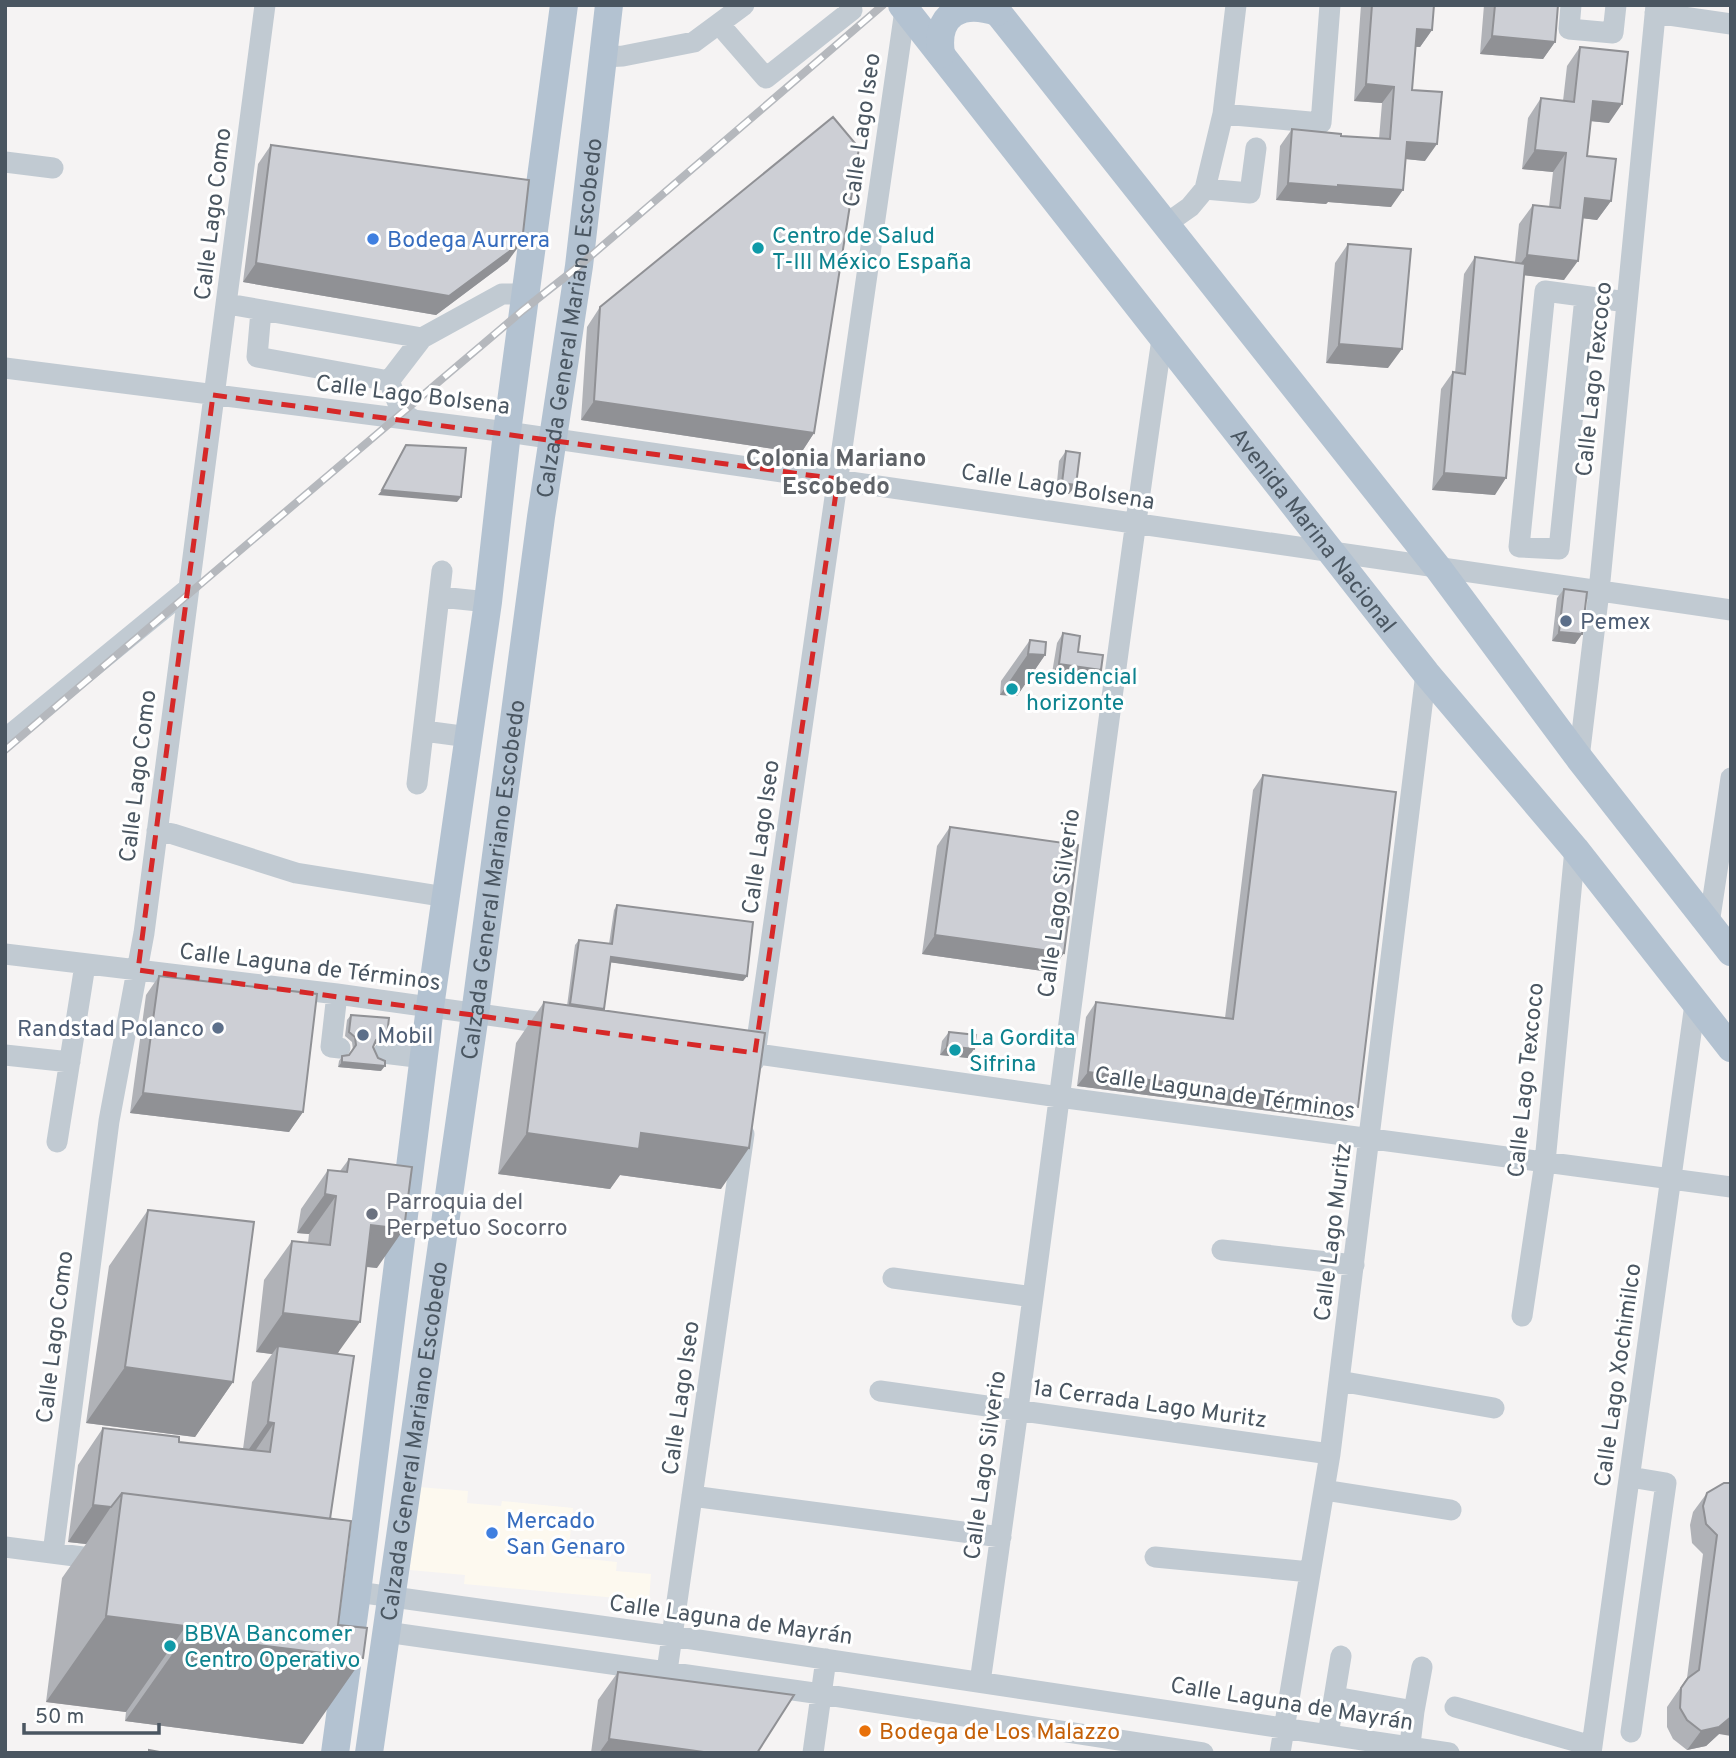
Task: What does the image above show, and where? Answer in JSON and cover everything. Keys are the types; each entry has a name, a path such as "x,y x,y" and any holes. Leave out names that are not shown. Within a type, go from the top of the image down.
{"main road":[{"name":"Calzada General Mariano Escobedo","path":"335,1753 430,1007 488,602 507,432 564,5"},
{"name":"Calzada General Mariano Escobedo","path":"369,1753 475,1014 552,439 581,256 609,5"},
{"path":"906,11 939,17 957,5"},
{"path":"941,54 941,32 953,13 974,7 998,7 1166,225 1438,568 1579,758 1731,952"},
{"name":"Avenida Marina Nacional","path":"906,11 1426,673 1575,849 1731,1048"}],"street":[{"name":"Calle Lago Como","path":"53,1553 109,1121 138,970 213,395 228,304 265,5"},
{"path":"603,57 623,56 694,42 744,5"},
{"path":"719,24 766,78 852,10 849,5"},
{"path":"1166,225 1190,207 1205,189 1223,114 1236,5"},
{"path":"1223,114 1321,123 1330,5"},
{"path":"1572,5 1569,29 1613,33 1616,5"},
{"path":"1655,9 1731,23"},
{"name":"Calle Lago Texcoco","path":"1579,758 1599,591 1655,9"},
{"name":"Calle Lago Iseo","path":"751,1081 906,11"},
{"path":"1205,189 1250,193 1256,148"},
{"path":"5,162 53,168"},
{"path":"1585,296 1559,549 1519,547 1545,291 1585,296 1627,302"},
{"path":"389,381 422,338 502,294 525,294"},
{"path":"228,304 422,338"},
{"path":"261,311 257,357 389,381"},
{"name":"Calle Lago Silverio","path":"980,1682 1019,1411 1135,525 1162,339"},
{"name":"Calle Lago Bolsena","path":"5,368 507,432 1731,610"},
{"path":"389,381 402,413 414,420"},
{"path":"417,784 442,570"},
{"path":"5,739 189,588"},
{"path":"440,597 488,602"},
{"name":"Calle Lago Muritz","path":"1280,1753 1324,1490 1339,1381 1426,673"},
{"path":"424,732 469,737"},
{"path":"1709,924 1731,778"},
{"path":"157,831 296,873 446,897"},
{"name":"Calle Lago Texcoco","path":"1522,1316 1545,1161 1575,849"},
{"name":"Calle Laguna de Términos","path":"5,954 337,994 581,1029"},
{"path":"57,1142 85,965"},
{"path":"337,994 331,1047 340,1048"},
{"name":"Calle Lago Xochimilco","path":"1592,1749 1695,1004"},
{"name":"Calle Laguna de Términos","path":"713,1048 1731,1187"},
{"path":"383,1053 424,1058"},
{"path":"5,1055 70,1062"},
{"name":"Calle Lago Iseo","path":"667,1671 747,1109"},
{"path":"1222,1250 1354,1265"},
{"path":"892,1278 1033,1297"},
{"path":"1339,1381 1494,1408"},
{"name":"1a Cerrada Lago Muritz","path":"880,1391 1329,1454"},
{"path":"1630,1477 1666,1483 1631,1732"},
{"path":"1324,1490 1451,1510"},
{"path":"692,1496 1001,1537"},
{"path":"5,1546 122,1562"},
{"path":"1155,1556 1310,1572"},
{"name":"Calle Laguna de Mayrán","path":"330,1588 980,1682 1410,1750 1449,1753"},
{"path":"561,1657 566,1621"},
{"path":"386,1632 667,1671 1203,1753"},
{"path":"1328,1735 1341,1656"},
{"path":"813,1753 826,1660"},
{"path":"1604,1661 1640,1665"},
{"path":"1410,1750 1422,1667"},
{"path":"1335,1697 1414,1711"},
{"path":"1455,1707 1592,1749"}],"highlighted area":[{"path":"213,395 838,479 755,1053 138,970"}],"shaded area":[{"name":"Mercado San Genaro","path":"418,1487 468,1491 467,1503 501,1506 502,1501 573,1508 568,1557 617,1562 616,1571 651,1574 649,1601 464,1584 465,1575 410,1570"}],"building":[{"path":"1372,5 1434,5 1432,30 1417,29 1412,90 1442,92 1437,144 1407,142 1403,190 1288,183 1292,129 1390,139 1394,87 1366,84"},
{"path":"1495,5 1558,5 1555,42 1492,36"},
{"path":"1580,47 1628,52 1622,104 1593,101 1587,156 1616,159 1611,201 1585,198 1578,261 1527,255 1533,205 1560,208 1566,153 1535,150 1541,98 1574,102"},
{"name":"Centro de Salud T-III México España","path":"833,117 859,148 814,433 594,401 600,307"},
{"path":"271,145 529,180 522,242 449,296 256,263"},
{"path":"1348,244 1411,249 1402,349 1339,344"},
{"path":"1475,257 1525,264 1506,478 1444,473 1453,372 1465,374"},
{"path":"406,445 466,448 461,497 382,490"},
{"path":"1066,451 1080,453 1076,485 1062,483"},
{"path":"1564,589 1587,592 1582,634 1559,632"},
{"path":"1063,633 1080,636 1078,652 1103,655 1101,670 1059,664"},
{"path":"1030,640 1046,642 1045,655 1028,654"},
{"path":"1263,775 1396,792 1358,1107 1088,1072 1096,1002 1233,1019"},
{"path":"950,827 1078,845 1064,953 935,935"},
{"path":"617,905 753,922 747,976 611,957 604,1009 570,1004 579,940 612,944"},
{"path":"159,976 317,994 303,1112 143,1093"},
{"path":"544,1002 765,1033 749,1148 641,1133 639,1149 527,1133"},
{"name":"Mobil","path":"351,1015 389,1018 387,1035 376,1040 373,1047 378,1058 385,1061 385,1066 342,1062 342,1056 349,1055 356,1045 355,1037 349,1032"},
{"path":"949,1032 976,1035 974,1049 947,1046"},
{"path":"349,1159 412,1167 404,1229 371,1225 360,1322 283,1313 292,1241 330,1245 336,1196 325,1194 328,1170 347,1172"},
{"path":"148,1210 254,1222 233,1382 125,1367"},
{"path":"278,1346 354,1356 330,1519 122,1493 111,1507 93,1505 103,1428 179,1437 179,1442 270,1452 274,1423 268,1422"},
{"path":"1724,1483 1731,1483 1731,1717 1719,1727 1701,1731 1687,1720 1680,1708 1681,1688 1688,1678 1699,1670 1717,1535 1706,1524 1703,1506 1707,1493"},
{"path":"122,1493 351,1521 338,1625 367,1628 363,1658 185,1636 186,1626 106,1616"},
{"path":"618,1672 794,1695 757,1753 711,1753 609,1739"}],"railway":[{"path":"5,750 522,311 579,266 883,5"}],"place":[{"name":"Bodega Aurrera","path":"373,239"},
{"name":"Centro de Salud T-III México España","path":"758,248"},
{"name":"Pemex","path":"1566,621"},
{"name":"residencial horizonte","path":"1012,689"},
{"name":"Randstad Polanco","path":"218,1028"},
{"name":"Mobil","path":"363,1035"},
{"name":"La Gordita Sifrina","path":"955,1050"},
{"name":"Parroquia del Perpetuo Socorro","path":"372,1214"},
{"name":"Mercado San Genaro","path":"492,1533"},
{"name":"BBVA Bancomer Centro Operativo","path":"170,1646"},
{"name":"Bodega de Los Malazzo","path":"865,1731"}],"district":[{"name":"Colonia Mariano Escobedo","path":"836,472"}]}
